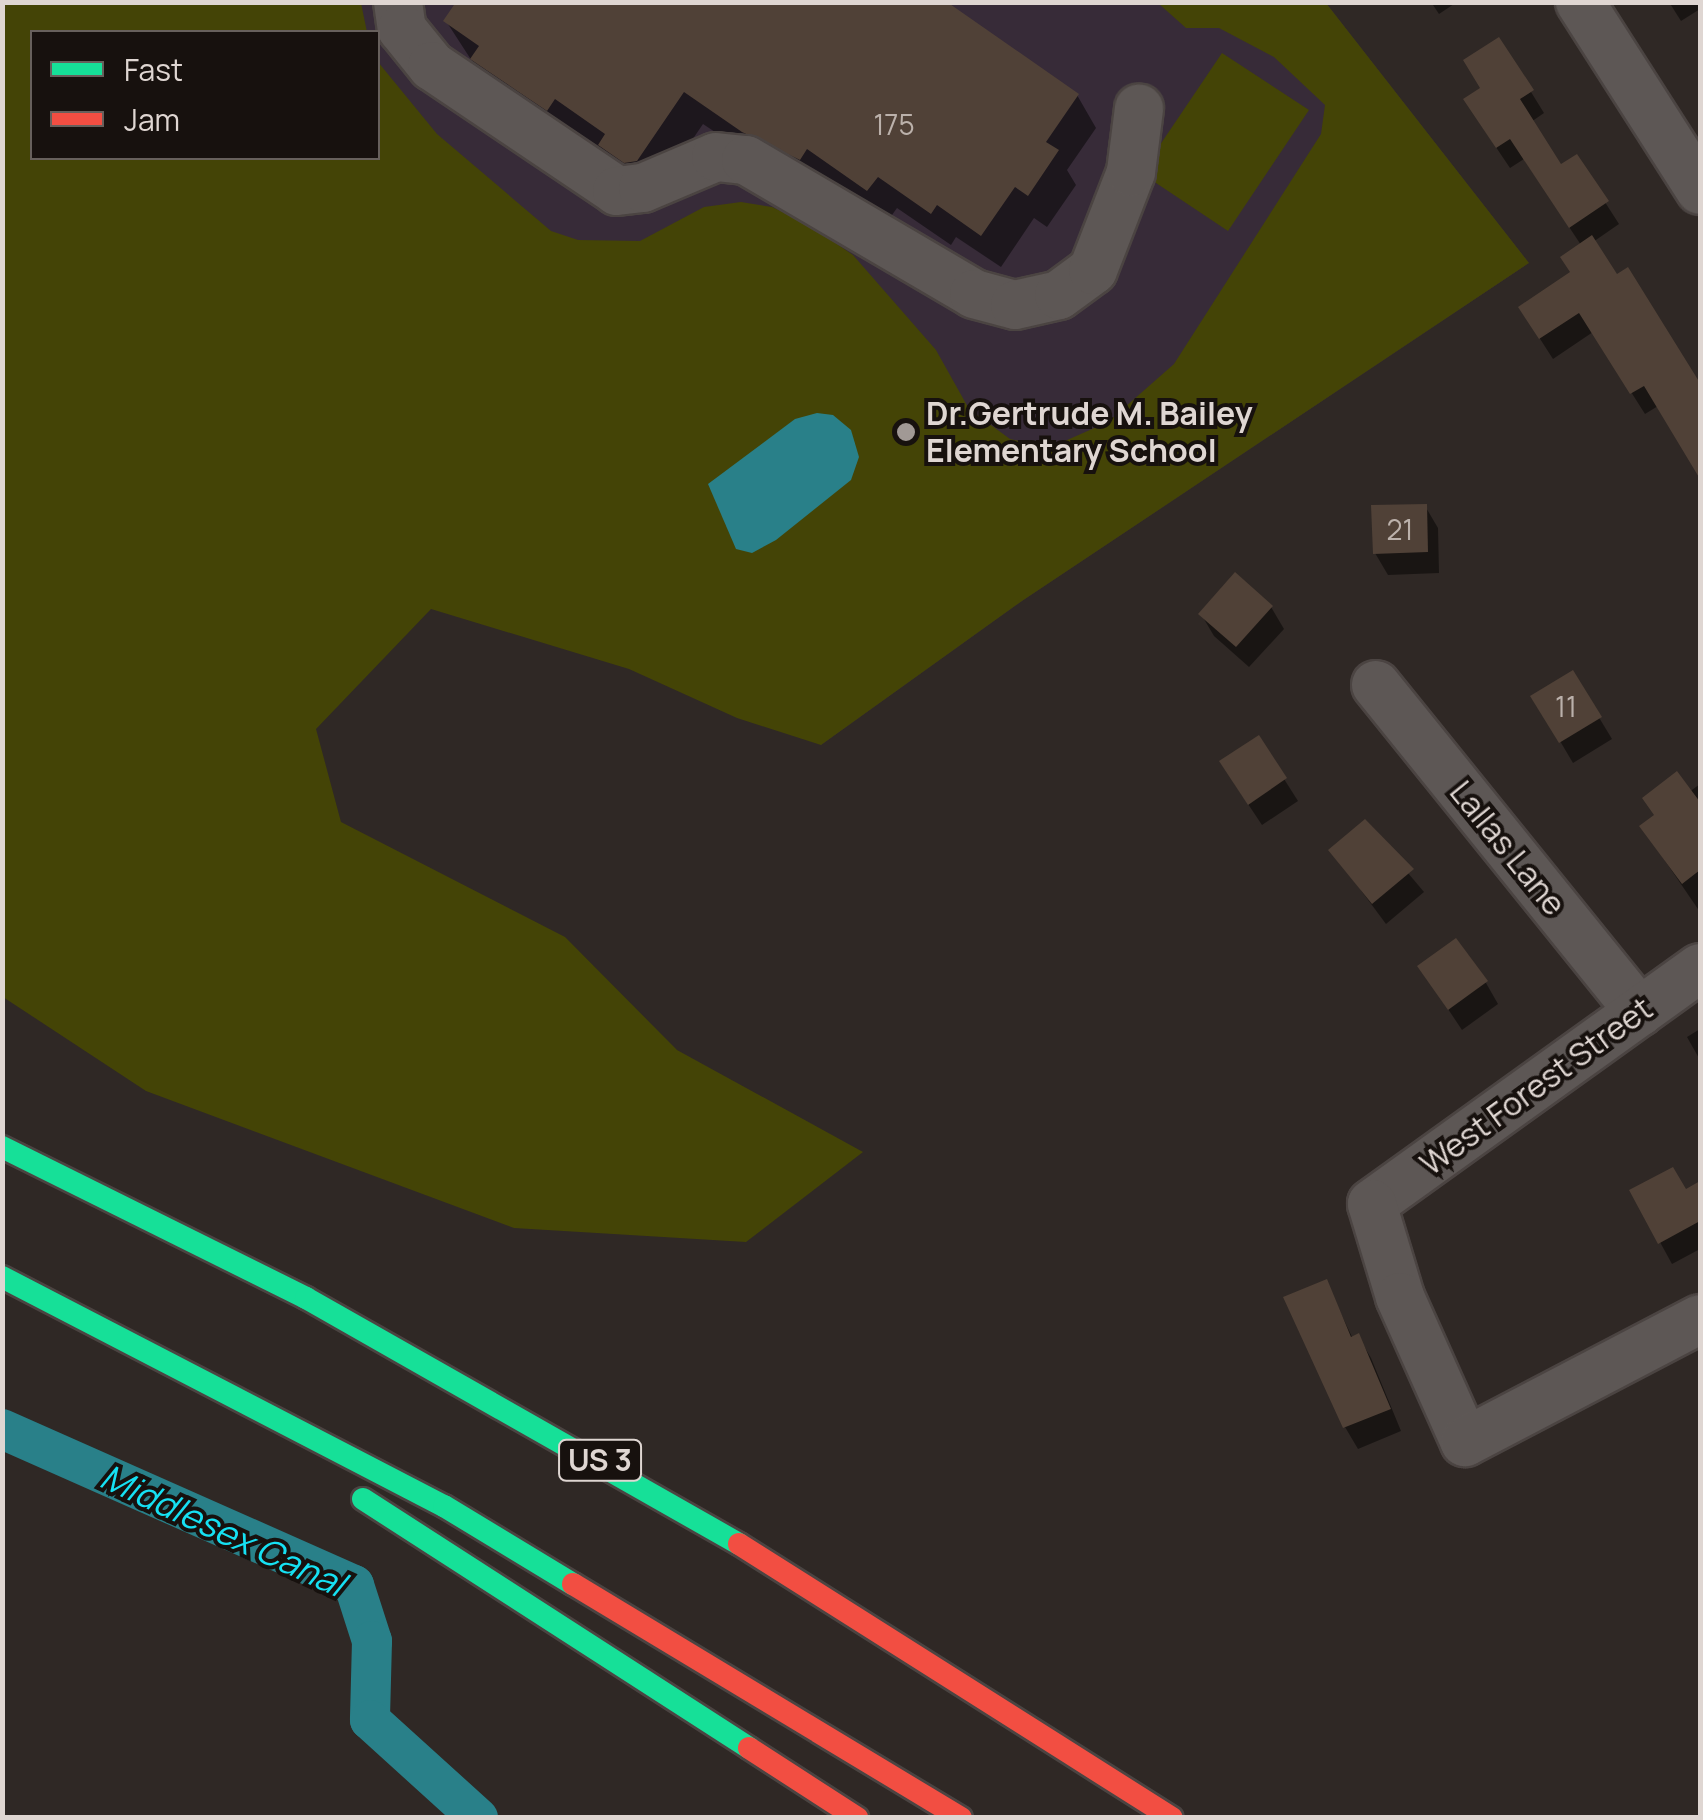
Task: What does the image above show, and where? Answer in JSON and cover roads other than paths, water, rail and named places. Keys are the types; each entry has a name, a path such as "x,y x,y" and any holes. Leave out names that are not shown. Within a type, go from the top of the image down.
{"highway":[{"name":"US 3","path":"2,1147 306,1298 554,1434 799,1577 1172,1818"},
{"path":"2,1278 462,1516 961,1818"},
{"path":"66,1308 316,1469"},
{"path":"349,1490 857,1818"},
{"path":"1036,1728 1187,1818"}],"street":[{"path":"398,2 402,29 432,66 618,191 643,188 716,157 746,160 974,294 1015,306 1059,295 1092,270 1131,172 1139,108"},
{"path":"1580,2 1700,190"},
{"name":"Lallas Lane","path":"1376,685 1640,1012"},
{"name":"West Forest Street","path":"1700,968 1372,1204 1400,1297 1466,1442 1700,1320"}],"water":[{"path":"817,413 833,415 851,430 859,457 851,480 776,540 752,553 736,549 708,484 795,419"}],"waterway":[{"name":"Middlesex Canal","path":"2,1429 354,1585 372,1641 370,1720 478,1818"}],"place":[{"name":"Dr.Gertrude M. Bailey Elementary School","path":"906,432"}]}
